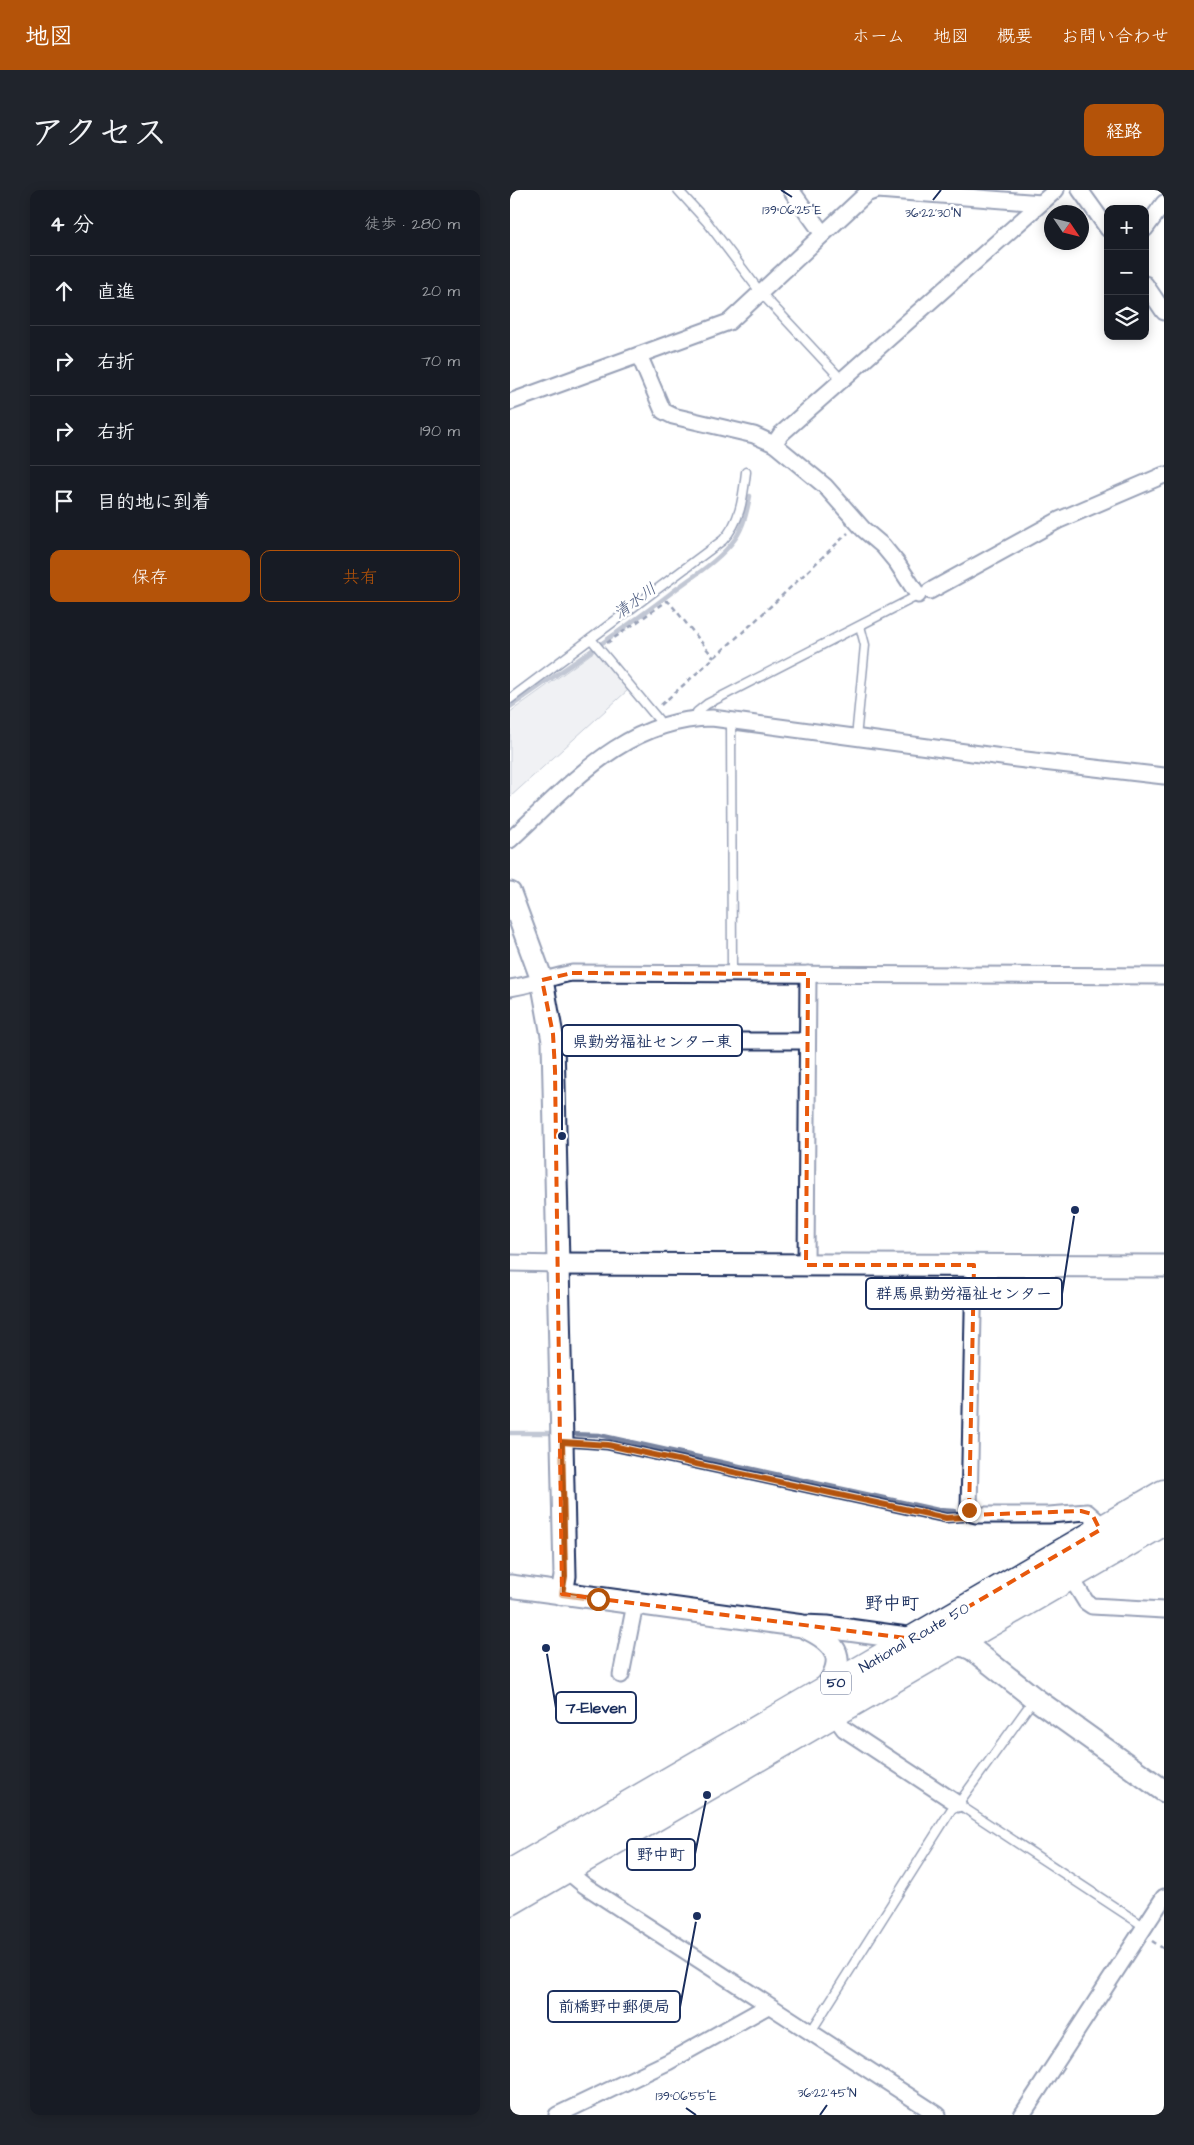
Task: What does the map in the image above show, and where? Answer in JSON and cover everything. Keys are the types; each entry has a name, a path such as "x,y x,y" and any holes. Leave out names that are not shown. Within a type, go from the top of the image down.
{"highway":[{"name":"National Route 50","path":"828,1703 914,1639 1164,1494"},
{"name":"National Route 50","path":"510,1901 556,1861 828,1703 955,1643 1164,1521"},
{"name":"National Route 50","path":"510,1874 556,1861"}],"street":[{"path":"791,190 822,234"},
{"path":"510,402 729,322 866,194 878,190 951,193 1041,203"},
{"path":"774,444 781,434 1056,190"},
{"path":"1080,190 1104,224"},
{"path":"1149,224 1164,203"},
{"path":"1149,290 1164,312"},
{"path":"639,355 660,408 668,414 754,435 774,444 825,486 859,524 883,546 924,593 1058,520 1164,475"},
{"path":"510,840 613,749 640,734 657,720 696,718 732,721 1016,760 1164,776"},
{"path":"510,893 542,980 553,1041 565,1576 562,1594"},
{"path":"510,988 526,986 572,973 1164,976"},
{"path":"806,1264 808,974"},
{"path":"553,1041 807,1041"},
{"path":"510,1263 1164,1266"},
{"path":"974,1265 970,1512 976,1515 1049,1515 1081,1511 1092,1514 1100,1530"},
{"path":"1070,1576 1086,1602 1092,1606 1164,1610"},
{"path":"510,1586 803,1626 827,1627 955,1643 972,1649 1034,1698 1164,1791"},
{"path":"620,1675 634,1604"},
{"path":"803,1626 829,1643 837,1658 838,1668 828,1703 844,1729 958,1804"},
{"path":"556,1861 584,1885 938,2115"},
{"path":"1022,2115 1164,1897"},
{"path":"557,2115 668,2062 768,2006"}],"lane":[{"path":"678,190 707,222 761,293 842,380"},
{"path":"510,698 732,532 743,500 746,472"},
{"path":"696,718 697,712 707,704 924,593"},
{"path":"856,738 865,645 860,626"},
{"path":"592,638 657,720"},
{"path":"732,721 732,974"},
{"path":"562,1442 608,1445 946,1518 963,1517 970,1512"},
{"path":"810,2033 952,1810 1034,1698"},
{"path":"958,1804 1145,1927"}],"path":[{"path":"657,720 714,658 859,524"},
{"path":"600,649 667,601 714,658"}],"highlighted area":[{"path":"572,973 808,974 806,1265 974,1265 969,1515 1081,1511 1092,1514 1100,1530 913,1639 562,1594 555,1070 553,1034 542,980"}],"shaded area":[{"path":"595,651 628,690 510,797 510,712"}],"waterway":[{"name":"清水川","path":"510,707 632,622 714,561 729,547 741,529 750,496"},
{"path":"510,1433 556,1433"},
{"path":"566,1434 599,1435 938,1510 954,1511"}],"place":[{"name":"県勤労福祉センター東","path":"562,1136"},
{"name":"群馬県勤労福祉センター","path":"1075,1210"},
{"name":"7-Eleven","path":"546,1648"},
{"name":"野中町","path":"707,1795"},
{"name":"前橋野中郵便局","path":"697,1916"}],"district":[{"name":"野中町","path":"892,1603"}],"route":[{"path":"598,1599 562,1594 565,1576 562,1442 589,1442 608,1445 946,1518 955,1519 963,1517 970,1512 969,1510"}]}
